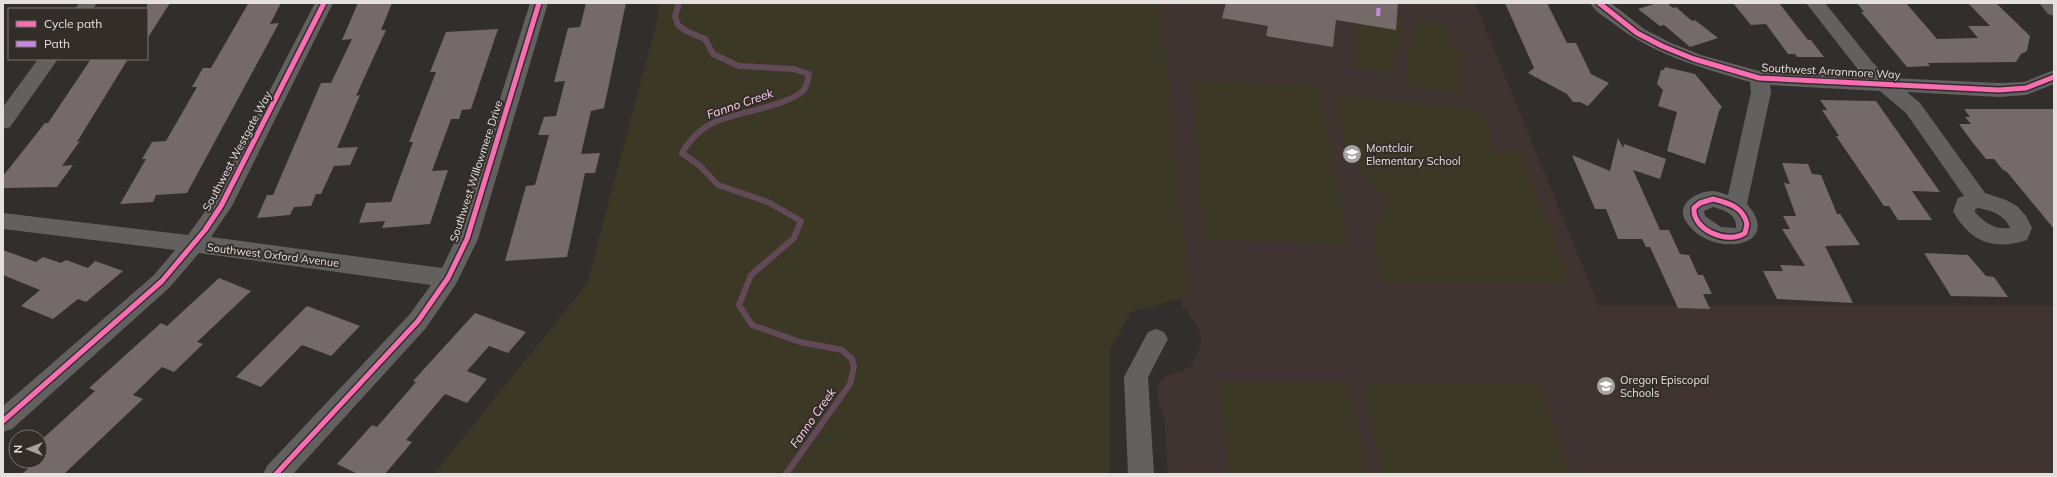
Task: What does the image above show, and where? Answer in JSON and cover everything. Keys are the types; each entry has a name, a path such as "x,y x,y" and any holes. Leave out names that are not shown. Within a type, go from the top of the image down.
{"street":[{"name":"Southwest Westgate Way","path":"3,421 162,281 193,245 221,206 324,3"},
{"name":"Southwest Willowmere Drive","path":"276,474 418,320 448,278 467,239 539,3"},
{"name":"Southwest Arranmore Way","path":"1599,3 1637,33 1662,46 1694,60 1759,78 2004,90 2026,88 2054,77"},
{"path":"1814,3 1866,68 1888,85 1913,108 1978,200"},
{"path":"2048,3 2054,10"},
{"path":"3,122 47,60"},
{"path":"1736,207 1761,92 1759,78"},
{"name":"Southwest Oxford Avenue","path":"3,221 448,278"},
{"path":"1141,474 1136,377 1156,339"}],"shaded area":[{"path":"658,3 1160,3 1190,296 1130,312 1110,350 1110,474 434,474 587,284 658,17"},
{"path":"1153,3 1475,3 1599,306 2054,306 2054,474 1168,474 1164,415 1159,405 1157,390 1160,381 1168,375 1182,371 1191,366 1200,347 1201,337 1197,325 1189,315 1188,309 1182,309"},
{"path":"1356,11 1401,18 1400,52 1394,51 1393,73 1352,67"},
{"path":"1417,21 1447,26 1454,50 1464,52 1461,94 1407,85 1409,43 1411,43 1414,23 1417,24"},
{"path":"1192,81 1320,85 1349,244 1203,239"},
{"path":"1335,95 1478,110 1485,115 1494,152 1520,151 1569,276 1562,283 1380,283 1376,248 1376,227 1383,206 1389,195 1376,189 1358,169 1347,146"},
{"path":"1217,382 1349,382 1369,474 1229,474"},
{"path":"1362,383 1539,383 1570,474 1382,474"}],"building":[{"path":"147,3 170,3 148,37 148,8"},
{"path":"281,3 270,24 279,23 187,193 156,195 153,202 120,204 146,159 142,159 152,142 166,141 197,87 192,87 203,68 211,68 248,4"},
{"path":"358,3 392,3 381,30 386,30 356,96 360,95 337,148 358,147 350,165 334,166 321,194 316,194 311,206 294,207 290,215 257,218 267,195 273,195 321,83 331,83 352,39 342,40"},
{"path":"586,3 626,3 604,108 591,111 581,154 600,153 595,173 585,173 567,257 505,261 526,186 535,185 549,135 538,135 544,117 556,116 565,81 554,82 568,28 580,27"},
{"path":"1226,3 1398,3 1396,30 1336,20 1333,47 1266,36 1268,26 1222,18"},
{"path":"1505,3 1547,3 1567,43 1576,43 1591,74 1609,83 1588,106 1580,102 1573,102 1567,94 1528,73 1534,68"},
{"path":"1657,3 1667,3 1673,8 1676,7 1692,21 1695,20 1718,38 1690,47 1664,25 1660,26 1638,9"},
{"path":"1733,3 1779,3 1808,40 1811,40 1824,57 1797,57 1795,54 1788,54 1766,24 1751,25"},
{"path":"1857,3 1906,3 1937,39 1978,38 1968,26 1990,26 1968,3 1996,3 2030,36 2027,51 2021,54 2016,62 1928,63 1930,66 1907,67 1861,12 1864,12"},
{"path":"498,29 471,109 462,110 459,119 451,119 432,171 448,170 430,224 382,228 385,221 359,223 366,203 391,202 413,142 409,142 436,72 430,72 446,32"},
{"path":"90,60 127,60 77,142 80,141 62,166 73,165 57,187 3,188 3,176 45,123 48,123"},
{"path":"1665,67 1695,74 1722,107 1719,111 1705,164 1667,151 1677,112 1658,106 1663,90 1657,84 1661,70 1664,70"},
{"path":"1820,100 1876,101 1940,192 1912,191 1932,220 1898,220 1889,206 1884,206 1836,136 1839,136 1822,110 1827,110"},
{"path":"1964,109 2054,109 2054,229 2007,172 2003,170 1994,159 1986,159 1973,143 1959,124 1971,124 1965,117 1970,117"},
{"path":"1618,138 1623,148 1624,144 1666,159 1660,179 1633,170 1660,230 1669,230 1680,254 1689,255 1698,275 1703,275 1712,294 1703,294 1710,309 1678,308 1650,247 1646,247 1642,239 1618,239 1606,209 1595,209 1572,155 1610,171"},
{"path":"1782,163 1808,164 1812,174 1821,175 1837,214 1840,214 1860,245 1825,246 1853,303 1777,299 1763,271 1783,271 1780,265 1805,266 1782,229 1790,229 1783,216 1796,216 1784,183 1790,184"},
{"path":"3,250 36,262 43,257 61,263 66,260 88,268 95,261 123,271 86,302 78,299 53,319 21,306 40,290 3,275"},
{"path":"1924,253 1968,255 1986,276 1994,277 2008,297 1951,296"},
{"path":"219,278 251,291 197,342 203,344 174,372 162,367 133,395 143,399 64,474 22,474 28,469 48,469 48,434 95,391 89,388 161,323 167,326"},
{"path":"307,306 360,326 331,356 302,345 261,387 236,377"},
{"path":"475,313 526,332 508,353 489,346 467,371 487,379 467,403 445,394 406,440 412,442 385,474 358,474 337,464 372,425 377,427 416,382 413,381"}],"waterway":[{"name":"Fanno Creek","path":"679,3 675,16 678,25 686,31 705,39 713,54 739,66 794,69 809,74 803,91 796,96 774,105 724,119 710,125 696,135 682,153 700,166 718,185 768,202 801,221 794,238 751,275 739,305 752,325 800,342 842,350 852,359 854,367 850,384 786,474"}],"marked path":[{"path":"1378,16 1379,3"}],"cycle path":[{"path":"3,421 162,281 205,230 221,206 324,3"},
{"path":"276,474 418,321 448,278 467,239 539,3"},
{"path":"1599,3 1637,33 1662,46 1694,59 1759,78 1999,90 2026,88 2054,77"},
{"path":"1713,199 1731,204 1744,215 1747,224 1745,233 1735,237 1725,237 1714,234 1697,222 1693,215 1694,208 1700,203 1713,199"}],"place":[{"name":"Montclair Elementary School","path":"1352,154"},
{"name":"Oregon Episcopal Schools","path":"1606,386"}]}
